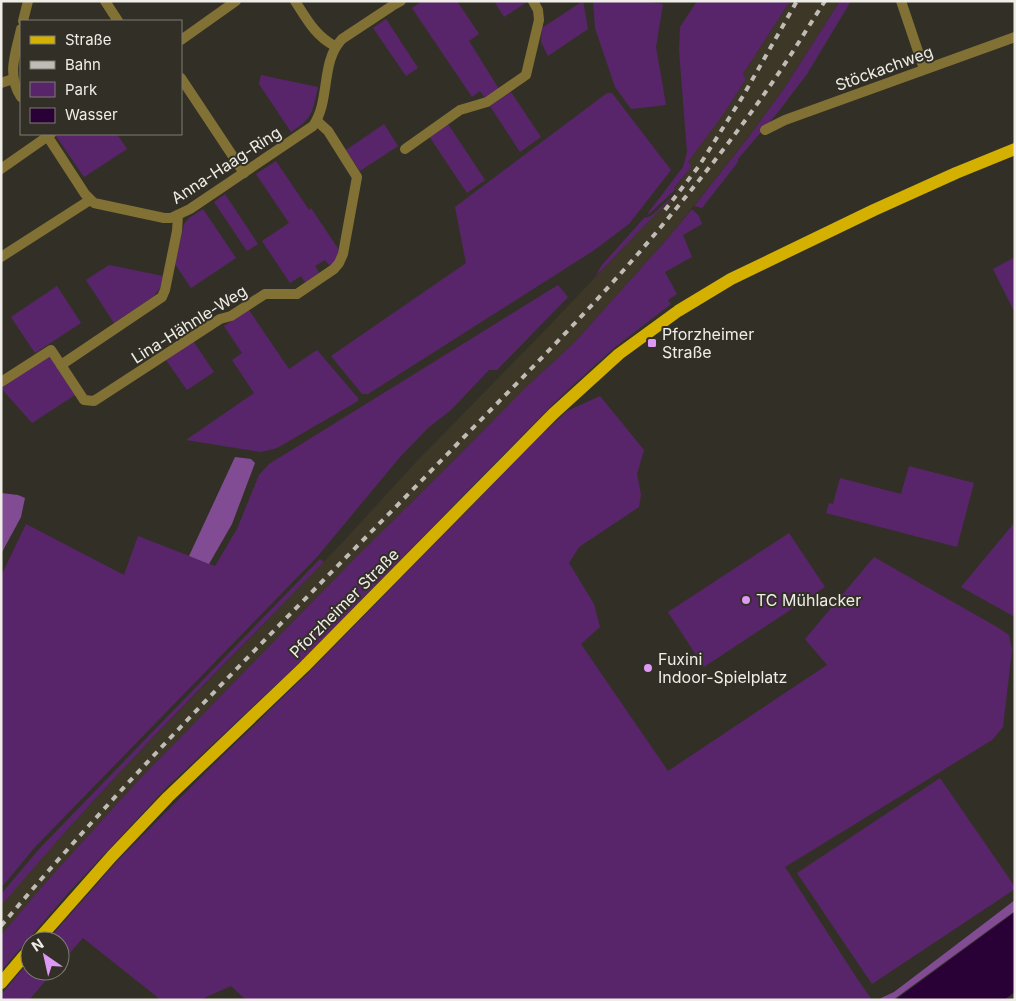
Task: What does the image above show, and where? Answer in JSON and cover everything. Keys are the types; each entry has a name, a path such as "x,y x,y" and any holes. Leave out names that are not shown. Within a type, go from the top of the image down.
{"main road":[{"name":"Pforzheimer Straße","path":"46,931 112,856 168,797 304,667 553,414 619,354 678,311 731,279 882,206 1015,149"},
{"path":"1,983 20,961"}],"street":[{"path":"23,20 28,1"},
{"path":"105,1 117,20"},
{"path":"182,39 236,1"},
{"path":"295,1 317,34 325,42 335,46"},
{"path":"317,121 321,110 331,56 335,46 342,39 402,1"},
{"path":"405,148 460,110 487,102 526,75 539,20 538,10 532,1"},
{"path":"901,1 924,69"},
{"path":"20,35 13,79 20,95"},
{"name":"Stöckachweg","path":"765,130 785,120 1015,37"},
{"path":"1,83 13,79"},
{"path":"182,79 244,172"},
{"name":"Anna-Haag-Ring","path":"90,200 100,205 164,218 178,215 190,209 308,130 317,121"},
{"name":"Lina-Hähnle-Weg","path":"1,382 51,350 84,400 94,402 220,319 231,316 265,294 297,294 334,269 343,254 357,177 328,132 317,121"},
{"path":"1,169 48,135 90,200 1,257"},
{"path":"61,365 162,297 177,231 178,215"}],"shaded area":[{"path":"790,1 840,1 785,87 751,134 668,238 573,344 526,387 355,558 134,785 1,935 1,906 32,868 120,772 341,544 417,461 552,323 677,191 674,189 692,166 688,162 746,79 743,74"},
{"path":"235,457 251,459 255,463 232,524 209,564 189,556"},
{"path":"1,493 18,495 25,498 21,517 1,554"},
{"path":"1015,900 1015,911 893,1000 877,1000 894,992"}],"green space":[{"path":"422,1 457,1 479,34 469,41 499,89 485,98 480,91 472,97 412,8"},
{"path":"494,1 527,1 527,2 504,17"},
{"path":"583,1 588,29 548,56 541,42 542,28"},
{"path":"593,1 644,1 663,4 656,47 666,105 631,109 615,87 595,28"},
{"path":"697,1 790,1 743,74 746,79 688,162 692,166 674,188 675,190 649,214 683,167 687,152 679,50 680,27"},
{"path":"840,1 851,1 807,74 779,111 738,159 738,162 702,208 694,206 751,134 785,87"},
{"path":"386,19 418,68 406,76 373,28"},
{"path":"261,75 318,87 308,118 291,132 259,84"},
{"path":"511,92 541,137 520,152 490,106"},
{"path":"607,93 612,93 671,170 629,224 593,251 368,394 362,394 331,356 466,263 455,207"},
{"path":"384,124 398,146 360,171 346,150"},
{"path":"448,124 485,180 467,193 429,136"},
{"path":"118,135 127,149 84,177 56,136"},
{"path":"276,161 339,250 337,259 330,266 325,260 315,266 319,273 305,282 301,276 290,283 262,241 289,223 256,174"},
{"path":"225,194 258,244 247,251 214,202"},
{"path":"675,194 595,277 602,265 644,218 651,216"},
{"path":"203,209 236,258 191,288 175,264 184,224 189,218"},
{"path":"692,209 699,216 702,224 683,235 692,257 665,272 677,294 668,300 671,304 614,348 557,400 297,665 167,787 69,892 35,931 20,931 20,949 1,971 1,935 134,785 355,558 526,387 573,344"},
{"path":"1015,257 1015,313 993,269"},
{"path":"109,265 163,276 160,288 154,296 114,323 86,280"},
{"path":"558,285 568,297 497,370 489,370 452,409 428,428 400,457 317,557 35,847 1,888 1,576 26,524 124,575 138,536 215,566 237,529 259,475 269,464"},
{"path":"57,286 81,323 35,353 11,317"},
{"path":"249,310 289,369 317,350 358,398 358,401 277,448 261,452 186,440 254,393 232,360 242,353 224,326"},
{"path":"193,341 214,372 187,390 166,360"},
{"path":"49,356 75,395 32,423 1,388"},
{"path":"600,396 644,450 637,474 641,495 639,507 579,547 569,563 594,604 600,627 581,644 668,771 827,665 805,639 874,557 1009,635 1012,650 1003,727 992,740 785,867 872,1000 246,1000 231,986 200,1000 161,1000 83,938 70,953 70,931 56,931 118,860 309,672 535,441 567,411"},
{"path":"909,466 974,483 957,547 826,513 829,503 833,504 840,478 901,494"},
{"path":"1015,522 1015,617 961,587"},
{"name":"TC Mühlacker","path":"789,533 825,587 704,667 668,612"},
{"path":"320,559 324,562 119,774 39,861 1,906 1,894 40,848"},
{"path":"940,778 1015,889 872,984 797,873"},
{"path":"20,972 20,981 45,981 29,1000 1,1000 1,995"}],"water":[{"path":"1015,912 1015,992 1004,1000 895,1000"}],"railway":[{"path":"665,210 699,166 743,96 797,1"},
{"path":"1,926 56,862 170,738 613,282 675,210 733,137 781,70 825,1"}],"place":[{"name":"Pforzheimer Straße","path":"652,343"},
{"name":"TC Mühlacker","path":"746,600"},
{"name":"Fuxini Indoor-Spielplatz","path":"648,668"}]}
